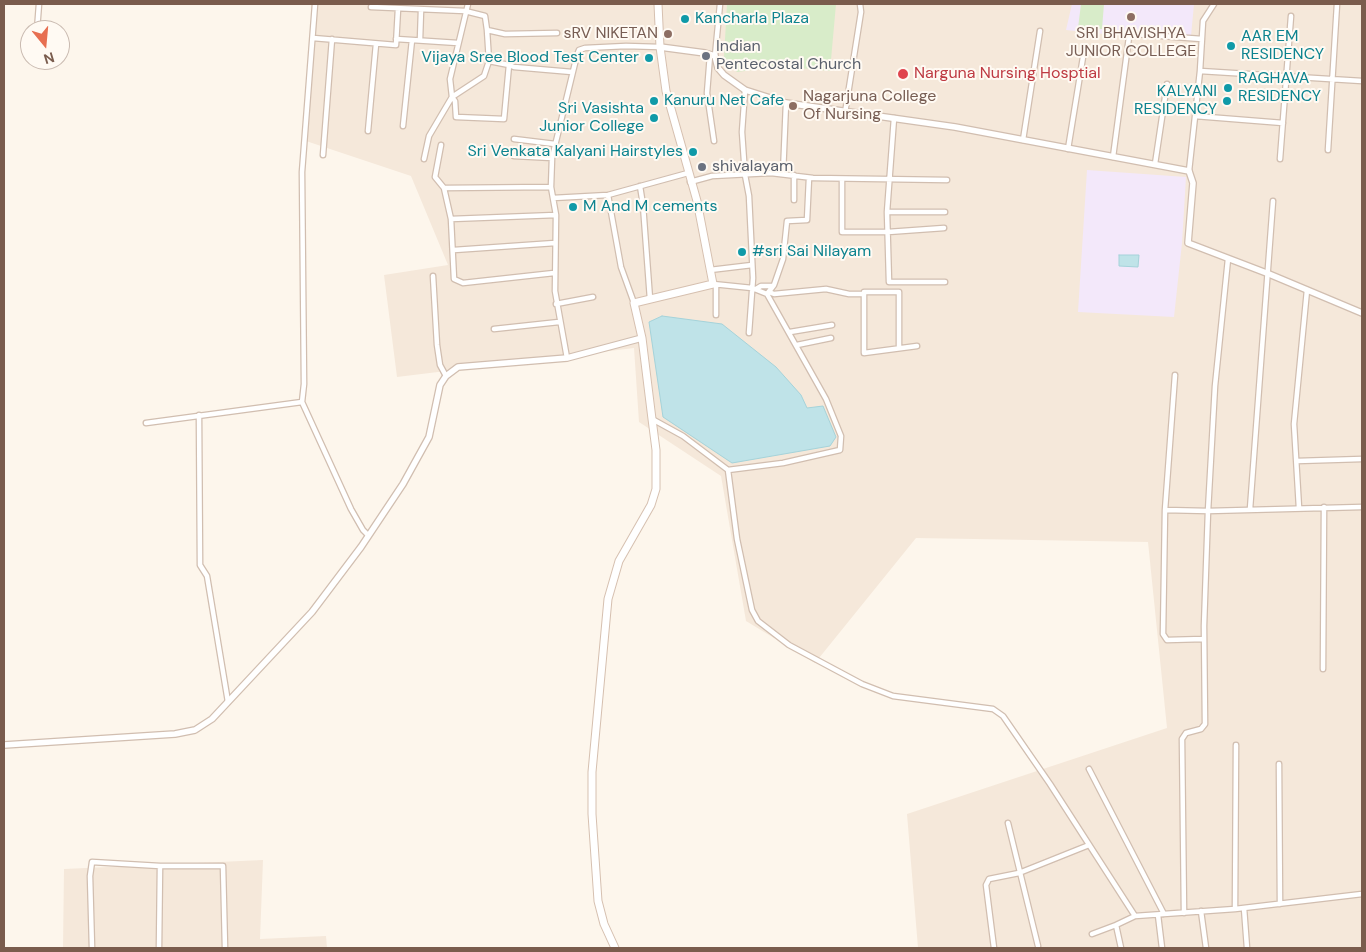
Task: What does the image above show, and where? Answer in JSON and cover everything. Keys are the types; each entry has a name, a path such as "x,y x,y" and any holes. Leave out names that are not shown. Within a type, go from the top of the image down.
{"main road":[{"path":"615,948 604,924 598,901 592,814 592,772 608,599 619,561 651,505 656,489 656,450 642,338 634,303 715,285 710,270 696,201 666,91 660,47 658,4"}],"street":[{"path":"38,20 39,4"},
{"path":"315,4 316,38 302,172 304,384 302,402 351,509 368,535"},
{"path":"468,4 450,79 456,117 504,119 509,65"},
{"path":"714,141 707,92 720,4"},
{"path":"845,113 860,4"},
{"path":"1214,4 1203,21 1200,71 1189,171 1193,183 1188,243 1362,313"},
{"path":"1328,150 1337,4"},
{"path":"371,7 465,11 485,16 489,61 487,72 484,76 452,97 429,136 424,159"},
{"path":"316,38 396,45 398,9"},
{"path":"420,40 421,10"},
{"path":"1280,159 1291,16"},
{"path":"487,30 505,34 557,33"},
{"path":"1023,140 1040,31"},
{"path":"1112,157 1130,37 1134,34 1202,39"},
{"path":"323,155 329,39"},
{"path":"396,39 458,43"},
{"path":"403,126 412,40"},
{"path":"368,130 376,44"},
{"path":"568,358 556,304 554,273 556,215 551,186 552,158 579,50 626,46 660,47 712,55"},
{"path":"1068,150 1081,60 1084,51"},
{"path":"712,55 718,68 724,75 744,90 786,103 845,113 955,127 1068,150 1189,171"},
{"path":"489,61 572,72"},
{"path":"1200,71 1362,81"},
{"path":"1155,164 1167,84"},
{"path":"744,90 742,132 745,175 749,196 754,289 749,333"},
{"path":"783,174 786,103"},
{"path":"1195,116 1283,124"},
{"path":"889,292 888,212 894,118"},
{"path":"514,139 554,144"},
{"path":"441,145 435,177 444,188 451,219 454,279 457,282 554,273"},
{"path":"514,156 552,158"},
{"path":"553,198 608,195 688,173"},
{"path":"690,182 712,176 771,173 809,178 946,180"},
{"path":"794,175 794,200"},
{"path":"768,293 773,286 783,259 787,222 807,220 809,178"},
{"path":"842,179 842,232 888,232 944,228"},
{"path":"444,188 551,186"},
{"path":"640,186 644,205 650,299"},
{"path":"608,195 621,267 634,303"},
{"path":"1250,509 1273,201"},
{"path":"888,212 945,212"},
{"path":"451,219 556,215"},
{"path":"454,250 555,243"},
{"path":"1184,913 1182,739 1186,733 1201,729 1205,724 1204,639 1208,511 1215,386 1228,259"},
{"path":"710,270 752,265"},
{"path":"433,276 437,346 440,365 446,376"},
{"path":"889,282 944,282"},
{"path":"716,314 715,285 754,289 774,294 826,289 848,294 899,292 899,348"},
{"path":"754,289 761,286 773,286"},
{"path":"1299,508 1294,424 1307,290"},
{"path":"652,419 683,436 728,470 783,464 840,450 841,436 826,399 768,293"},
{"path":"864,294 864,353 917,346"},
{"path":"556,304 593,298"},
{"path":"494,329 559,322"},
{"path":"790,332 832,325"},
{"path":"4,745 175,734 195,730 212,719 312,612 368,535 404,484 429,437 440,385 446,376 458,367 568,358 642,338"},
{"path":"797,345 831,338"},
{"path":"1175,375 1166,510 1163,636 1167,640 1204,639"},
{"path":"146,424 199,415 302,402"},
{"path":"199,415 200,565 207,576 228,702"},
{"path":"1297,461 1362,459"},
{"path":"728,470 744,574 752,610 758,621 789,645 862,684 893,696 993,708 1003,716 1135,916"},
{"path":"1323,669 1324,507"},
{"path":"1166,510 1208,511 1362,507"},
{"path":"1235,909 1236,745"},
{"path":"1279,764 1280,904"},
{"path":"1089,769 1161,915 1162,948"},
{"path":"1008,823 1038,946"},
{"path":"994,948 987,882 989,879 1021,872 1089,845"},
{"path":"92,948 90,876 92,862 160,866 223,866 225,948"},
{"path":"159,948 160,866"},
{"path":"1092,934 1135,916 1235,909 1362,894"},
{"path":"1244,908 1247,948"},
{"path":"1201,911 1206,948"},
{"path":"1116,924 1121,948"}],"shaded area":[{"path":"314,4 1362,4 1362,948 918,948 907,814 1167,728 1148,542 916,538 815,663 746,621 721,476 639,422 634,348 397,377 384,275 448,265 411,176 306,141"},
{"name":"SRI BHAVISHYA JUNIOR COLLEGE","path":"1072,4 1194,4 1191,36 1114,31 1113,35 1066,30"},
{"path":"1087,170 1186,177 1182,243 1174,317 1078,312"},
{"path":"263,860 260,939 326,936 327,948 63,948 64,869"}],"green space":[{"path":"727,4 836,4 830,71 799,68 760,69 737,72 724,57"},
{"path":"1081,4 1104,4 1102,29 1078,28"}],"water":[{"path":"1119,255 1139,255 1138,267 1119,266"},
{"path":"662,316 722,324 776,367 801,395 807,408 823,406 836,437 830,446 732,463 663,417 649,322"}],"place":[{"name":"SRI BHAVISHYA JUNIOR COLLEGE","path":"1131,17"},
{"name":"Kancharla Plaza","path":"685,19"},
{"name":"sRV NIKETAN","path":"668,34"},
{"name":"AAR EM RESIDENCY","path":"1231,46"},
{"name":"Indian Pentecostal Church","path":"706,56"},
{"name":"Vijaya Sree Blood Test Center","path":"649,58"},
{"name":"Narguna Nursing Hosptial","path":"903,74"},
{"name":"RAGHAVA RESIDENCY","path":"1228,88"},
{"name":"Kanuru Net Cafe","path":"654,101"},
{"name":"KALYANI RESIDENCY","path":"1227,101"},
{"name":"Nagarjuna College Of Nursing","path":"793,106"},
{"name":"Sri Vasishta Junior College","path":"654,118"},
{"name":"Sri Venkata Kalyani Hairstyles","path":"693,152"},
{"name":"shivalayam","path":"702,167"},
{"name":"M And M cements","path":"573,207"},
{"name":"#sri Sai Nilayam","path":"742,252"}]}
